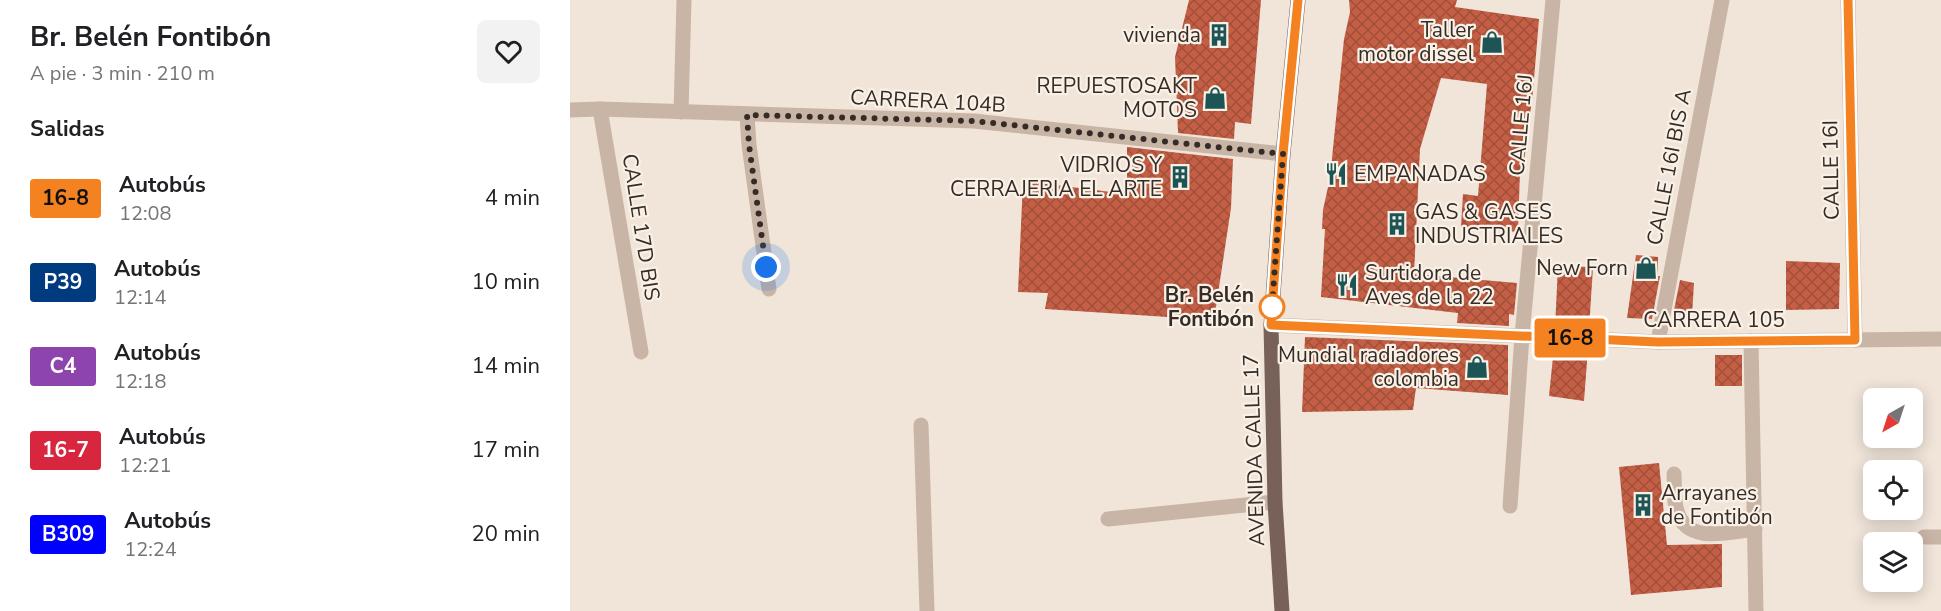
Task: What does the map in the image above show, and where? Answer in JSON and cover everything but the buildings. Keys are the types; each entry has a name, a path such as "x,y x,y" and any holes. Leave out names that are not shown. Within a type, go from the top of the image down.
{"main road":[{"name":"AVENIDA CALLE 17","path":"1282,611 1275,502 1271,325 1283,154 1298,0"}],"street":[{"path":"681,112 684,0"},
{"name":"CALLE 16J","path":"1510,506 1522,336 1553,0"},
{"name":"CALLE 16I BIS A","path":"1658,342 1722,0"},
{"name":"CALLE 16I","path":"1848,0 1855,340"},
{"name":"CARRERA 104B","path":"570,110 600,109 974,121 1283,154"},
{"name":"CALLE 17D BIS","path":"600,109 641,352"},
{"path":"747,115 769,289"},
{"name":"CARRERA 105","path":"1271,325 1658,342 1941,339"},
{"path":"1751,341 1756,611"},
{"path":"921,425 927,611"},
{"path":"1674,474 1676,511 1683,525 1700,534 1755,529"},
{"path":"1108,519 1275,502"},
{"path":"1924,537 1941,537"}],"bus line":[{"name":"16-8","path":"1298,0 1283,154 1271,325 1658,342 1855,340 1848,0"}],"place":[{"name":"vivienda","path":"1219,35"},
{"name":"Taller motor dissel","path":"1492,42"},
{"name":"REPUESTOSAKT MOTOS","path":"1215,98"},
{"name":"EMPANADAS","path":"1336,174"},
{"name":"VIDRIOS Y CERRAJERIA EL ARTE","path":"1180,177"},
{"name":"GAS & GASES INDUSTRIALES","path":"1397,224"},
{"name":"New Forn","path":"1646,268"},
{"name":"Surtidora de Aves de la 22","path":"1347,285"},
{"name":"Br. Belén Fontibón","path":"1272,307"},
{"name":"Mundial radiadores colombia","path":"1477,367"},
{"name":"Arrayanes de Fontibón","path":"1643,505"}],"route":[{"path":"766,267 747,115 974,121 1283,154 1272,307"}]}
